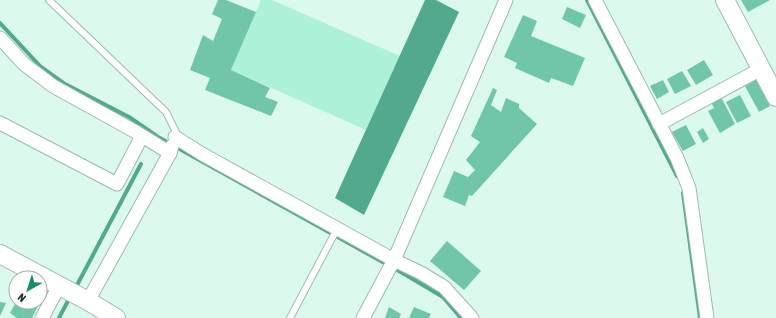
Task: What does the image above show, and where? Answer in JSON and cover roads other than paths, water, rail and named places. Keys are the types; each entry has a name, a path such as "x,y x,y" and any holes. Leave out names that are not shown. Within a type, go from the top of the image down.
{"main road":[{"path":"725,0 776,97"},
{"path":"0,254 88,301 116,318"}],"street":[{"path":"363,318 394,260 506,0"},
{"path":"595,0 677,158 689,188 706,318"},
{"path":"0,38 24,64 53,86 170,153"},
{"path":"659,124 761,69"},
{"path":"0,123 117,184 142,136"},
{"path":"88,301 170,153 175,135 202,154 444,287 472,318"},
{"path":"42,318 59,286"}],"lane":[{"path":"49,0 166,112 175,135"},
{"path":"290,318 337,229"}],"waterway":[{"path":"587,0 677,176"},
{"path":"0,23 40,66 65,84 129,117 158,137 406,275 443,297 461,318"},
{"path":"75,289 141,164"},
{"path":"683,193 700,318"},
{"path":"59,318 70,297"}]}
